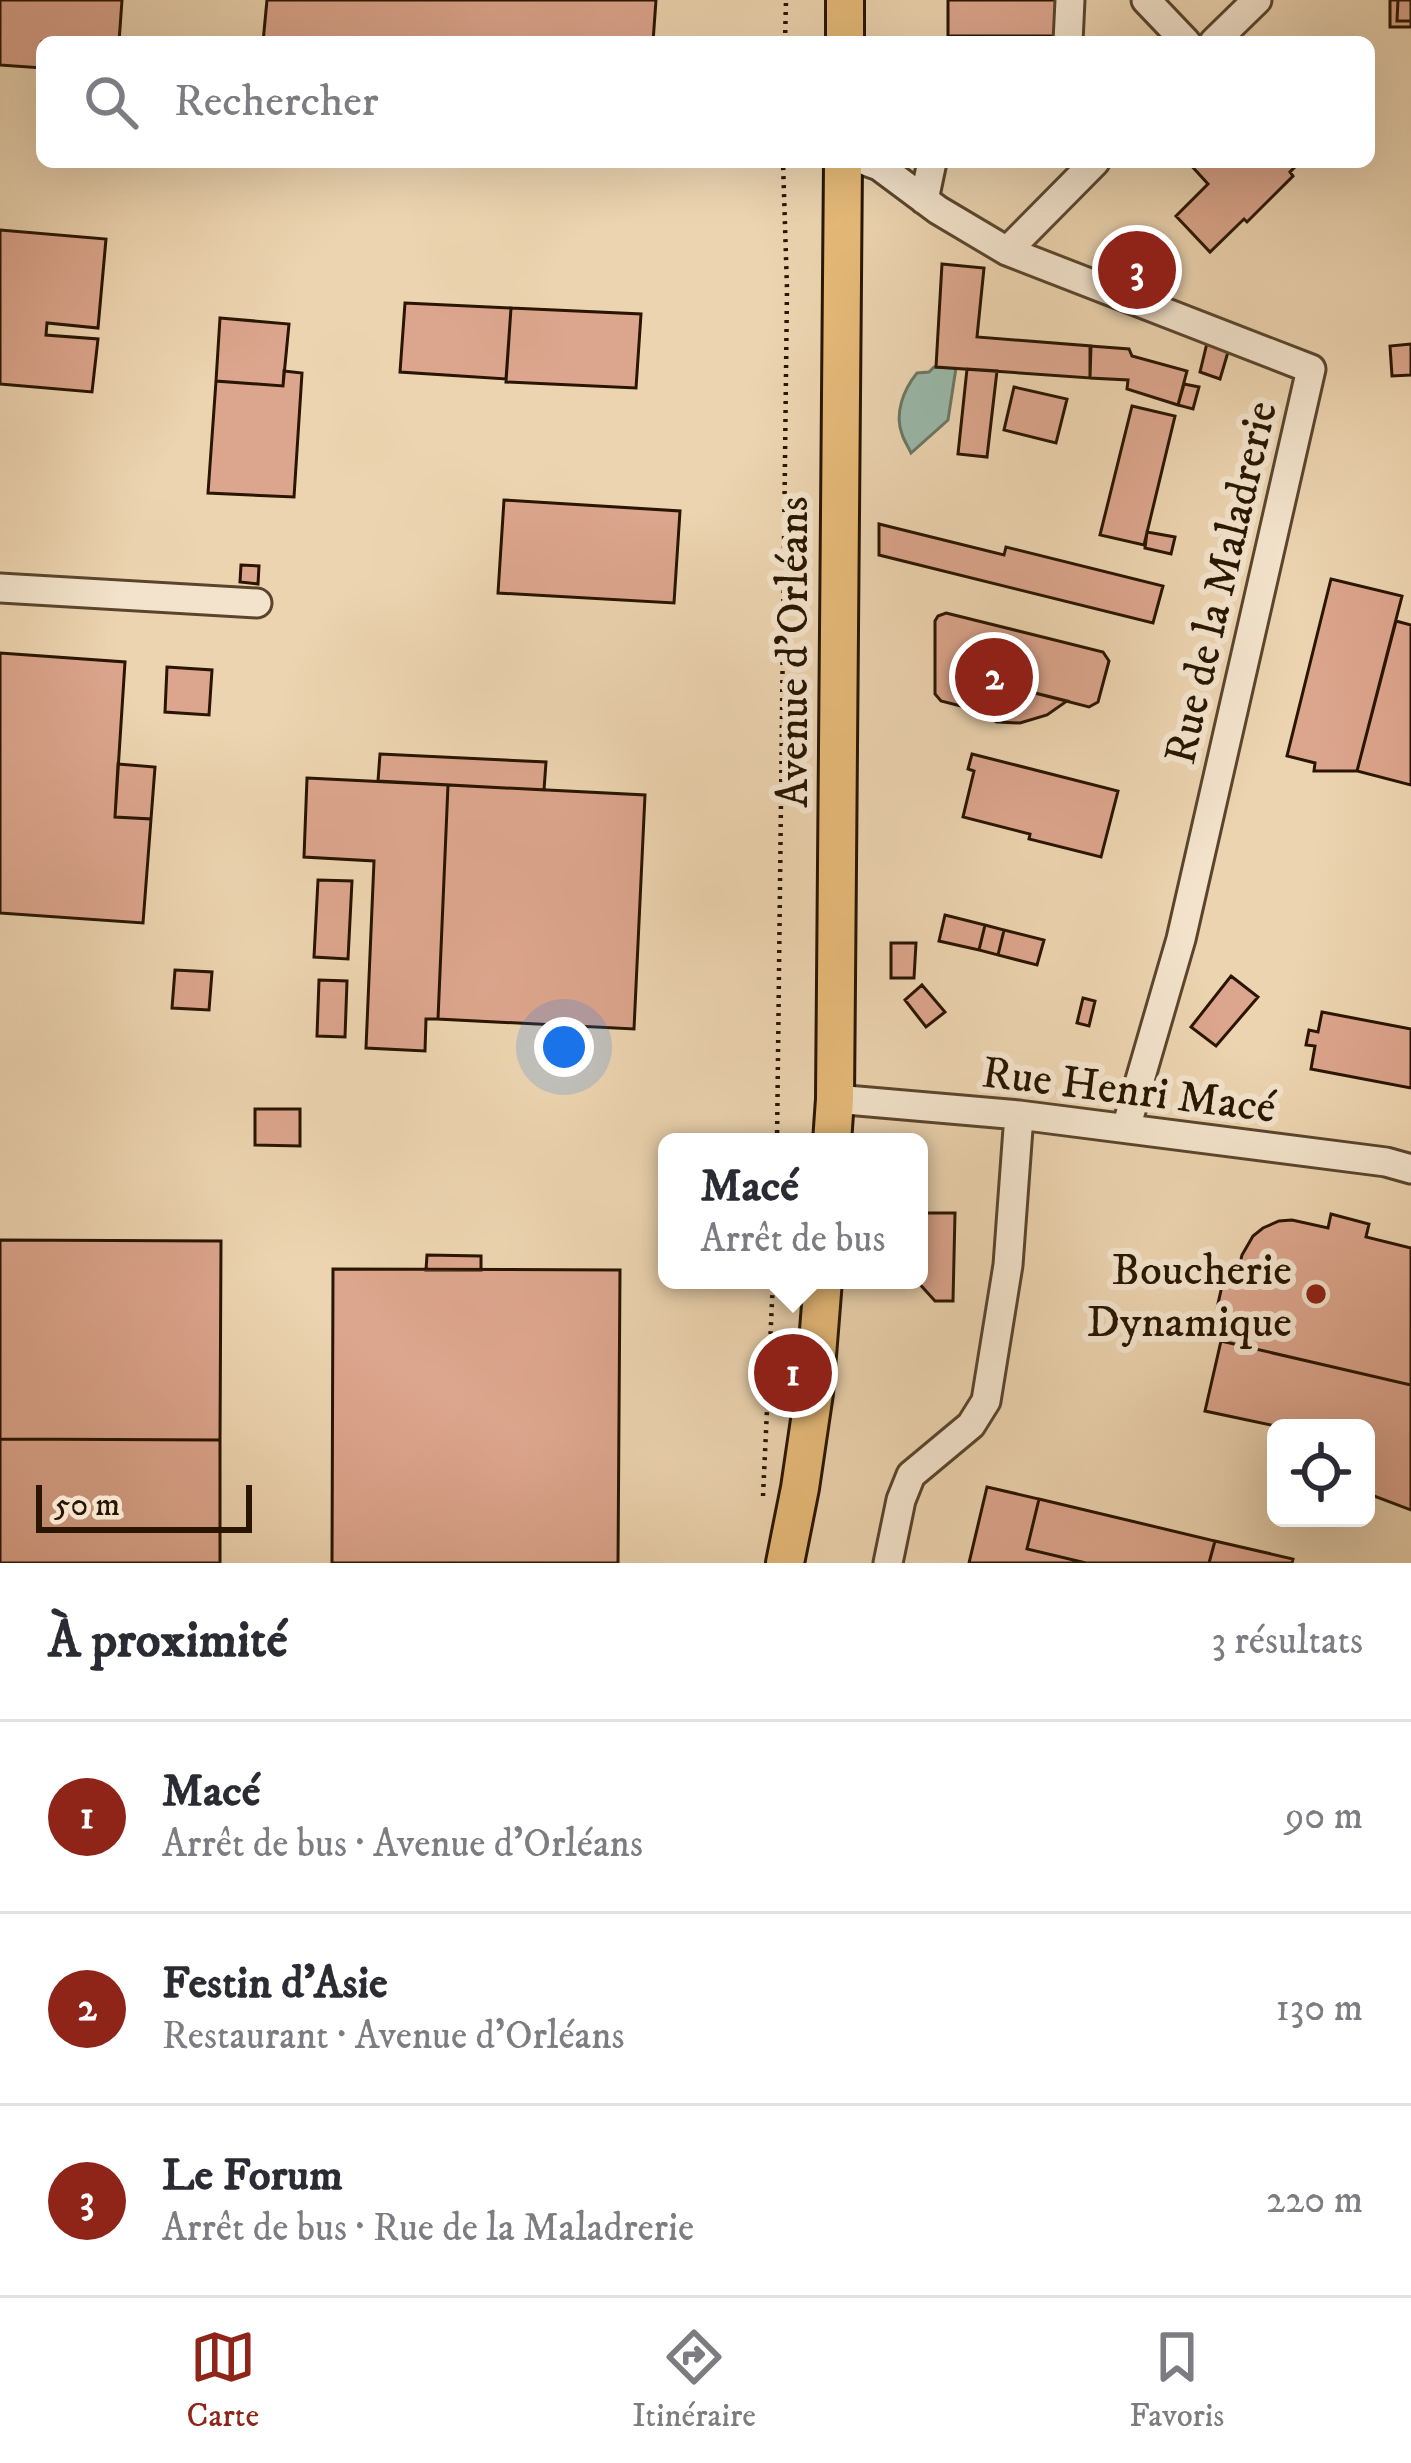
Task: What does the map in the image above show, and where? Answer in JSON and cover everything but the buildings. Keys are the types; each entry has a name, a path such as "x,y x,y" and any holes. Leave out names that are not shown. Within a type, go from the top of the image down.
{"main road":[{"path":"844,36 845,0"},
{"name":"Avenue d'Orléans","path":"833,1133 843,168"},
{"path":"784,1563 814,1393 822,1289"}],"street":[{"path":"1068,36 1070,0"},
{"path":"1146,0 1180,36"},
{"path":"1220,36 1257,0"},
{"name":"Rue de la Maladrerie","path":"882,168 1007,251 1311,369 1181,939 1126,1128"},
{"path":"924,200 931,168"},
{"path":"1007,251 1089,168"},
{"path":"0,588 257,603"},
{"name":"Rue Henri Macé","path":"835,1099 1126,1128 1411,1169"},
{"path":"888,1563 911,1475 971,1425 986,1401 1008,1265 1018,1115"}],"path":[{"path":"785,36 786,0"},
{"path":"777,1133 787,289 783,168"},
{"path":"762,1515 773,1289"}],"shaded area":[{"path":"934,367 956,368 948,420 911,453 900,426 902,402 917,373"}],"place":[{"name":"Le Forum","path":"1137,270"},
{"name":"Festin d'Asie","path":"994,677"},
{"name":"Boucherie Dynamique","path":"1316,1294"},
{"name":"Macé","path":"793,1373"}]}
